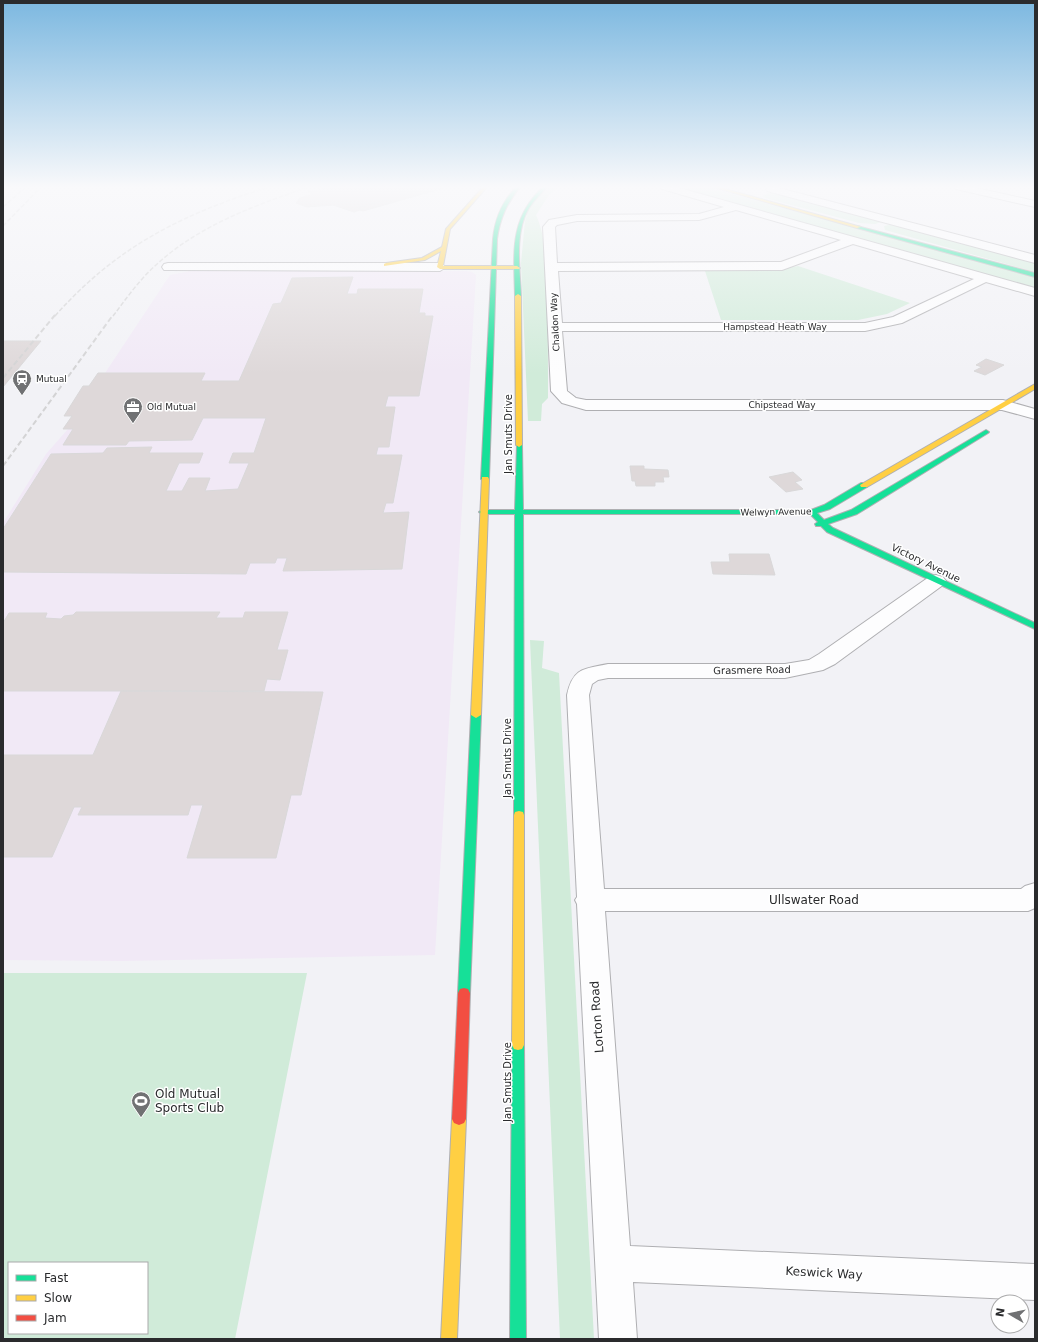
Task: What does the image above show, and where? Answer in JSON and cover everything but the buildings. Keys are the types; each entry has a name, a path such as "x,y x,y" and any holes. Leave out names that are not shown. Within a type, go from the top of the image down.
{"main road":[{"path":"386,265 420,259 440,250"},
{"path":"443,250 440,265 517,265"},
{"name":"Jan Smuts Drive","path":"449,1339 487,526 483,512 494,250"},
{"name":"Jan Smuts Drive","path":"517,250 520,512 518,526 518,1339"},
{"path":"943,250 1035,275"},
{"name":"Welwyn Avenue","path":"1017,412 1035,386"},
{"name":"Welwyn Avenue","path":"483,512 812,512 827,507 1035,403"},
{"name":"Welwyn Avenue","path":"817,524 854,512 995,426"},
{"name":"Victory Avenue","path":"812,512 817,524 1035,626"},
{"path":"854,512 846,525 848,534 854,541"}],"street":[{"name":"Chaldon Way","path":"551,250 559,391 562,398"},
{"path":"552,268 782,266 827,250"},
{"path":"886,250 1035,292"},
{"path":"1000,250 1035,259"},
{"path":"352,267 386,265 440,265"},
{"path":"168,267 352,267 440,265"},
{"name":"Hampstead Heath Way","path":"555,327 865,327 897,320 985,278"},
{"name":"Chipstead Way","path":"562,398 572,403 586,405 1017,412"},
{"name":"Grasmere Road","path":"578,695 581,681 591,674 608,671 785,670 815,665 827,659 936,581"},
{"name":"Lorton Road","path":"578,695 589,900 618,1339"},
{"name":"Ullswater Road","path":"589,900 1033,900"},
{"name":"Keswick Way","path":"613,1263 1035,1282"}],"shaded area":[{"path":"190,271 465,271 472,272 476,275 435,955 122,961 3,960 3,523 46,454 68,429 170,275"}],"green space":[{"path":"522,250 544,250 548,323 548,398 542,404 541,421 528,421 521,263"},
{"path":"894,250 935,250 1035,277 1035,290"},
{"path":"955,250 991,250 1035,261 1035,272"},
{"path":"798,266 910,303 887,314 858,320 721,320 705,271 771,271"},
{"path":"530,640 544,641 542,668 559,673 594,1339 560,1339"},
{"name":"Old Mutual Sports Club","path":"3,973 307,973 235,1339 3,1339"}],"railway":[{"path":"55,316 78,292 102,271 131,250"},
{"path":"113,316 144,277 174,250"},
{"path":"3,378 55,315"},
{"path":"3,466 113,315"}],"traffic: fast":[{"path":"485,479 495,250"},
{"path":"517,250 518,296"},
{"path":"942,250 1035,275"},
{"path":"819,524 854,512 986,432"},
{"path":"519,445 519,815"},
{"path":"483,512 812,512 827,507 864,485"},
{"path":"814,514 830,530 1035,626"},
{"path":"464,993 476,715"},
{"path":"518,1045 518,1339"}],"traffic: slow":[{"path":"386,265 423,259 440,250"},
{"path":"444,250 440,267 517,268"},
{"path":"518,296 519,445"},
{"path":"864,485 1035,386"},
{"path":"476,715 485,479"},
{"path":"518,1045 519,815"},
{"path":"449,1339 459,1119"}],"traffic: jam":[{"path":"459,1119 464,993"}],"place":[{"name":"Mutual","path":"22,396"},
{"name":"Old Mutual","path":"133,424"},
{"name":"Old Mutual Sports Club","path":"141,1118"}]}
